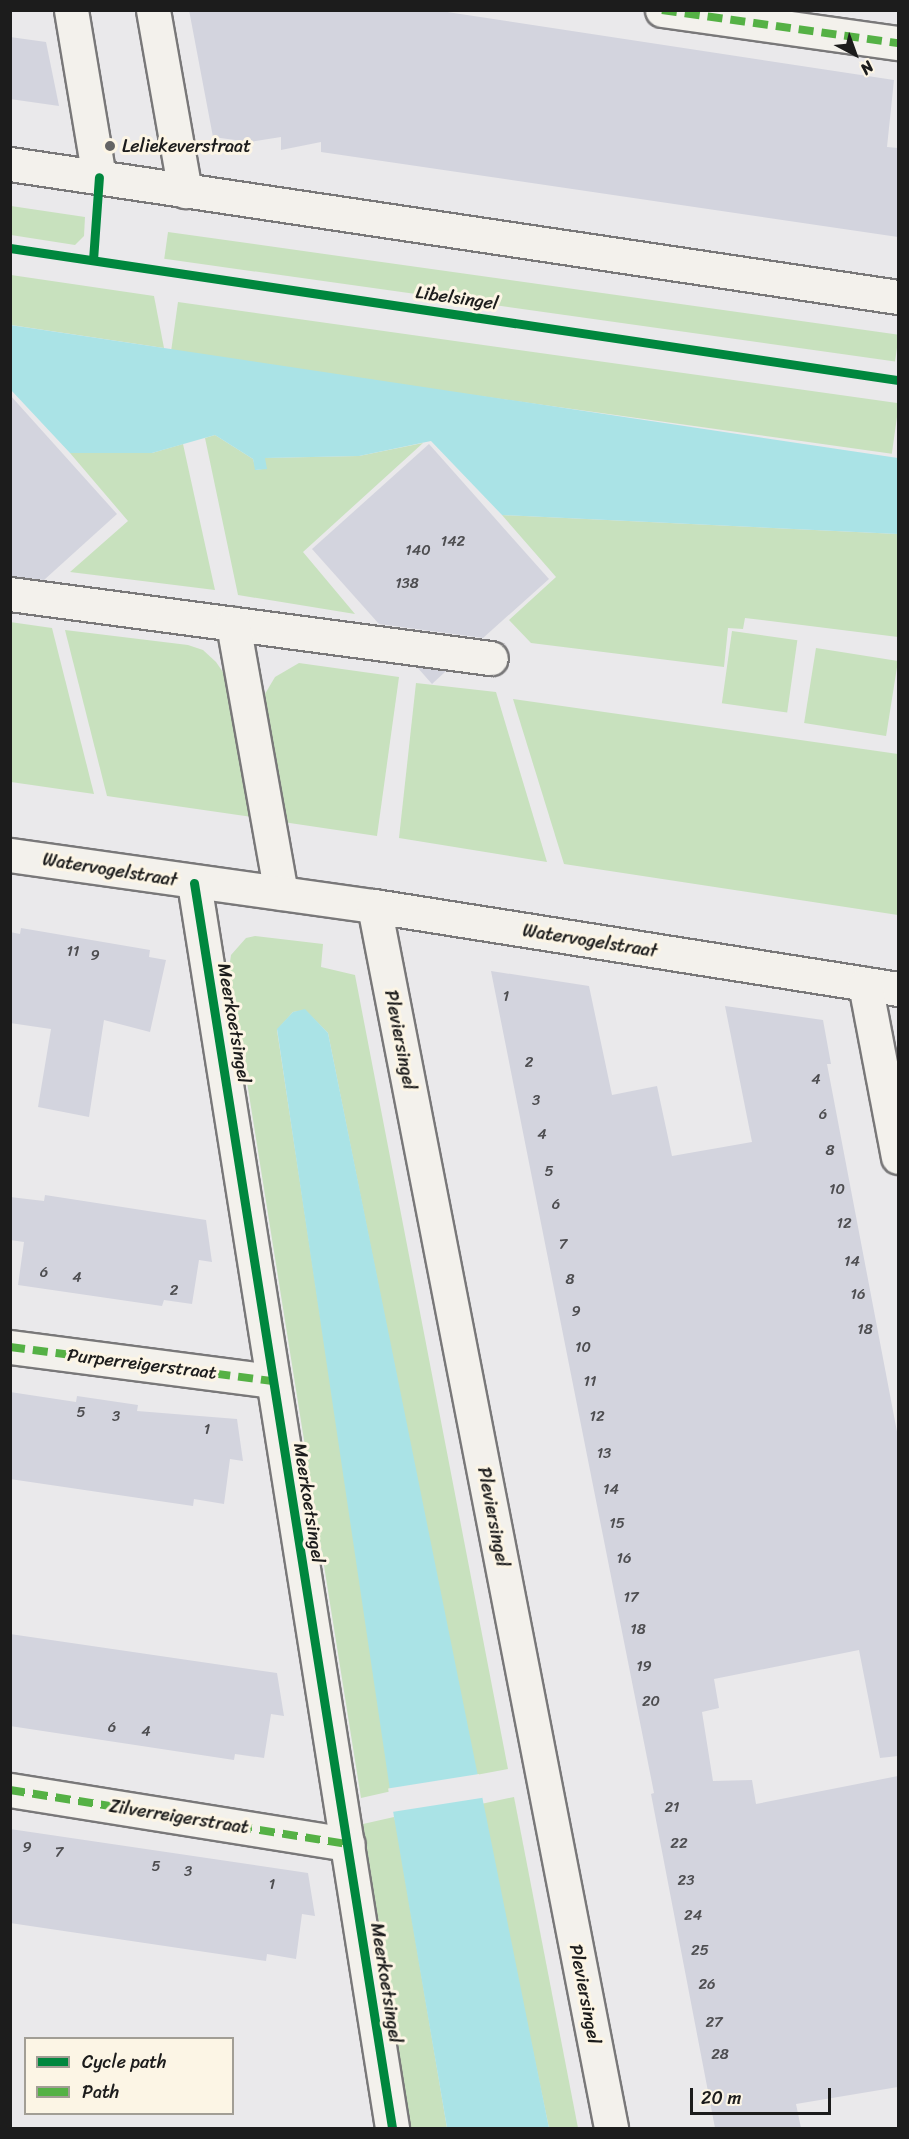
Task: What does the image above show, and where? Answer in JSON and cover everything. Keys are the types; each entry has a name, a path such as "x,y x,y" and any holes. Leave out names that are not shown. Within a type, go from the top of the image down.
{"street":[{"path":"70,10 99,177"},
{"path":"153,10 185,191"},
{"path":"662,10 898,43"},
{"path":"10,164 898,297"},
{"path":"10,594 491,658"},
{"path":"233,624 281,893"},
{"name":"Watervogelstraat","path":"10,855 194,883 374,906 898,989"},
{"name":"Meerkoetsingel","path":"194,883 392,2128"},
{"name":"Pleviersingel","path":"374,906 611,2128"},
{"path":"865,984 898,1157"},
{"name":"Purperreigerstraat","path":"10,1347 273,1381"},
{"name":"Zilverreigerstraat","path":"10,1790 348,1844"}],"green space":[{"path":"11,206 85,217 84,236 75,245 11,235"},
{"path":"168,232 898,335 895,361 164,259"},
{"path":"11,275 154,296 164,348 11,325"},
{"path":"178,302 898,403 892,454 171,353"},
{"path":"215,435 253,459 256,470 262,469 264,458 359,456 423,443 303,552 355,614 238,595 205,438"},
{"path":"183,444 215,590 70,572 128,521 70,453 152,453"},
{"path":"502,515 898,534 898,637 745,618 743,629 728,628 724,667 531,643 509,620 556,577"},
{"path":"10,622 52,628 94,794 11,782"},
{"path":"65,630 188,645 203,650 216,662 227,678 252,817 107,796"},
{"path":"732,631 797,640 787,712 722,703"},
{"path":"816,648 898,661 886,736 804,723"},
{"path":"299,663 399,677 377,836 283,822 262,699 275,677"},
{"path":"416,683 496,692 547,862 399,838"},
{"path":"513,699 898,754 898,915 564,864"},
{"path":"255,936 323,944 321,967 355,975 508,1769 476,1775 328,1033 305,1010 293,1012 277,1030 392,1791 361,1798 229,969 231,955 246,938"},
{"path":"514,1797 578,2128 549,2128 481,1804"},
{"path":"394,1817 447,2128 411,2128 363,1824"}],"water":[{"path":"10,325 898,458 898,534 502,515 431,441 359,456 265,458 267,469 255,470 253,459 215,435 152,453 70,453 11,390"},
{"path":"305,1009 328,1033 549,2128 447,2128 394,1817 277,1029 293,1012"}],"pier":[{"path":"479,1774 483,1798 392,1812 388,1788"}],"building":[{"path":"189,10 434,10 894,80 887,147 898,148 898,237 321,152 321,142 281,150 281,137 250,142 213,137"},
{"path":"10,37 46,42 59,106 10,99"},
{"path":"10,395 117,514 44,580 10,576"},
{"path":"429,444 549,579 483,638 379,624 312,549"},
{"path":"417,667 446,671 432,684"},
{"path":"21,928 150,950 149,957 166,960 150,1032 104,1020 89,1117 38,1107 51,1029 10,1023 10,932 20,934"},
{"path":"491,971 589,986 612,1095 657,1086 672,1156 752,1142 725,1006 823,1020 831,1064 827,1064 898,1437 898,1756 880,1758 859,1650 714,1679 719,1708 702,1712 713,1781 752,1780 756,1804 898,1776 898,2087 796,2104 801,2128 715,2128 651,1794 654,1793"},
{"path":"45,1195 206,1220 212,1262 199,1260 192,1304 164,1300 162,1306 18,1285 24,1242 10,1240 10,1197 44,1201"},
{"path":"10,1392 76,1402 77,1396 138,1405 137,1411 237,1419 243,1461 230,1459 224,1504 194,1499 193,1506 10,1479"},
{"path":"10,1634 277,1673 284,1716 271,1714 264,1758 235,1754 234,1760 10,1726"},
{"path":"10,1829 308,1873 315,1916 302,1914 296,1959 267,1954 266,1961 10,1923"}],"marked path":[{"path":"662,10 898,43"},
{"path":"10,1347 273,1381"},
{"path":"10,1790 348,1844"}],"cycle path":[{"path":"93,260 99,177"},
{"name":"Libelsingel","path":"10,248 898,380"},
{"path":"194,883 392,2128"}],"place":[{"name":"Leliekeverstraat","path":"110,146"}]}
